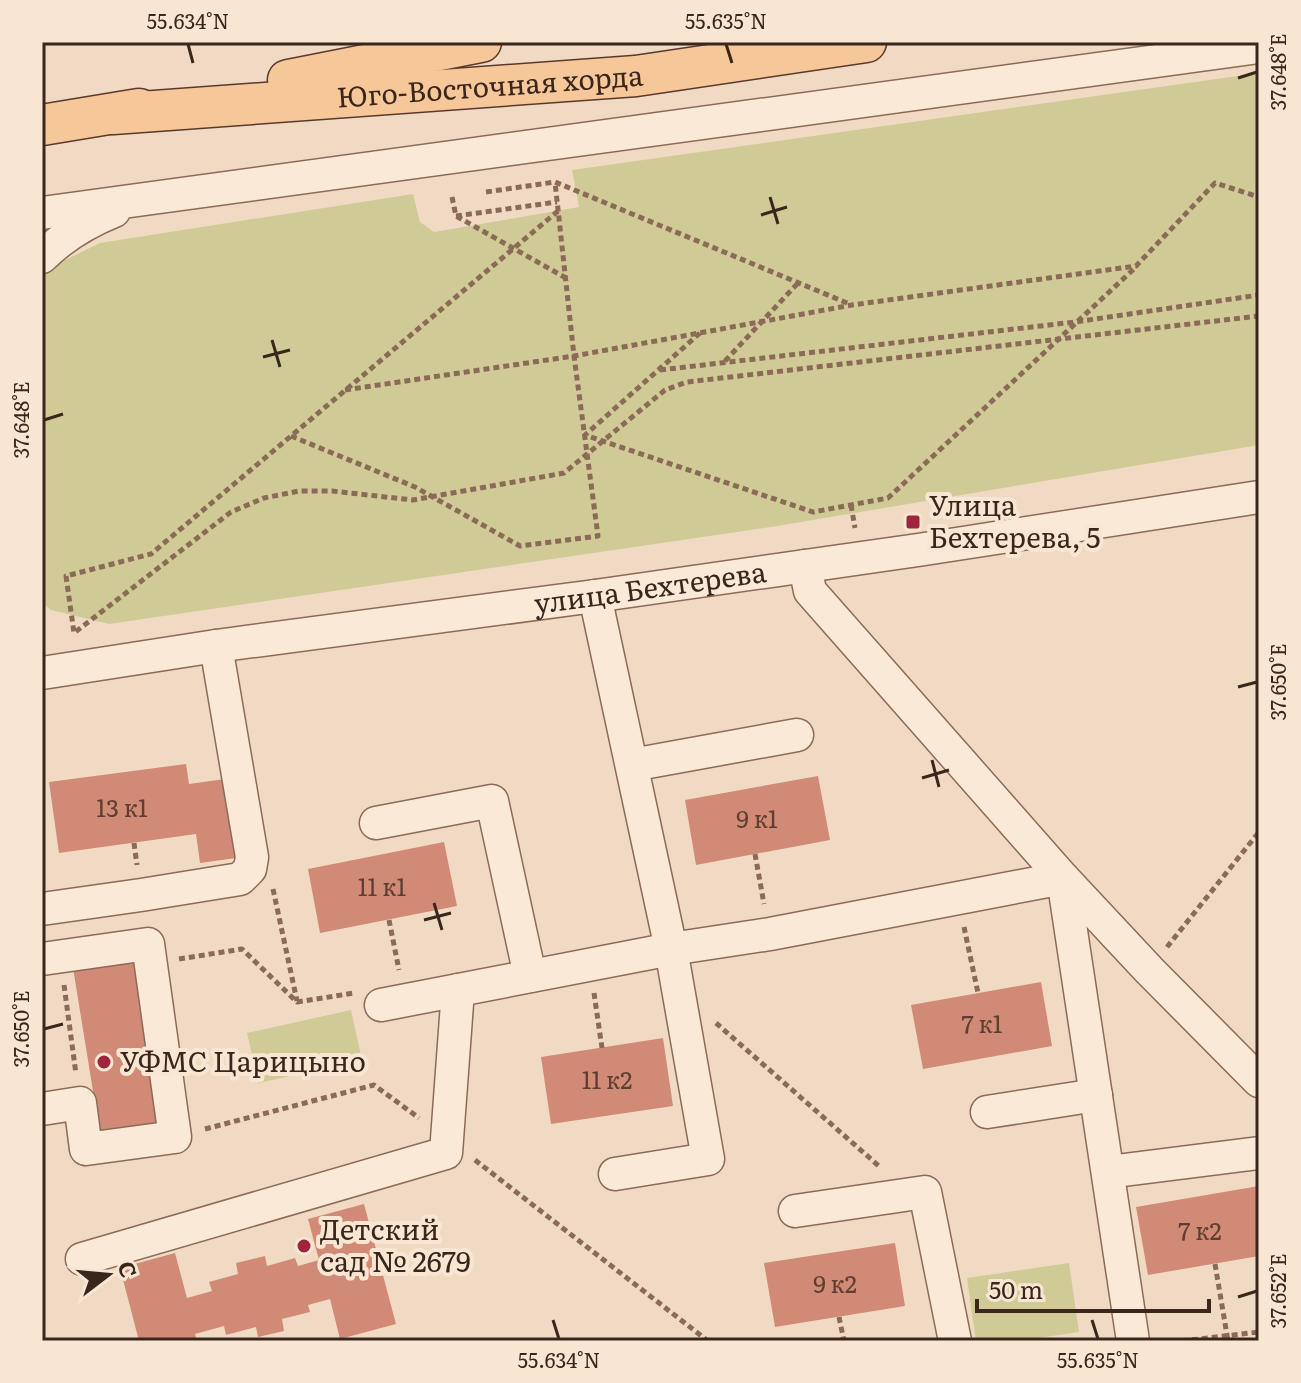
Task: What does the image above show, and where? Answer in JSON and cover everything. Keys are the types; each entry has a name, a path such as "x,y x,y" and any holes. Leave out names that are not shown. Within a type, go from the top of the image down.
{"main road":[{"name":"Юго-Восточная хорда","path":"42,125 481,42"},
{"name":"Юго-Восточная хорда","path":"113,114 636,76 866,42"}],"street":[{"path":"42,213 1259,47"},
{"path":"42,257 55,244 91,220 146,197"},
{"name":"улица Бехтерева","path":"42,673 216,646 805,566 1259,497"},
{"path":"805,566 810,591 1063,878 1149,970 1254,1069"},
{"path":"595,596 671,949 708,1159 615,1174"},
{"path":"42,909 240,879 250,869 252,857 216,646"},
{"path":"632,765 797,735"},
{"path":"376,823 492,801 530,976"},
{"path":"383,999 458,990 1063,878"},
{"path":"1063,878 1133,1341"},
{"path":"42,1109 80,1103 86,1149 175,1137 148,944 51,958"},
{"path":"82,1259 446,1153 458,990"},
{"path":"987,1112 1096,1095"},
{"path":"1108,1172 1259,1153"},
{"path":"795,1211 925,1192 955,1341"}],"path":[{"path":"486,192 555,182 852,305"},
{"path":"291,436 435,497 520,546 598,536 555,182"},
{"path":"585,435 813,512 888,498 1136,266 1215,183 1259,197"},
{"path":"452,197 456,216 566,278"},
{"path":"456,216 557,202"},
{"path":"558,211 151,554 66,576 74,633 231,512 264,498 299,491 332,491 413,500 564,473 665,390 687,382 1259,316"},
{"path":"344,390 574,356 852,305 1136,266"},
{"path":"724,362 798,283"},
{"path":"659,370 1075,322 1259,295"},
{"path":"585,435 700,333"},
{"path":"1149,970 1259,832"},
{"path":"755,854 770,934"},
{"path":"272,884 297,1002"},
{"path":"958,898 978,993"},
{"path":"151,963 242,949 297,1002 383,999 389,920"},
{"path":"51,958 80,1103"},
{"path":"590,965 602,1048"},
{"path":"679,991 910,1194"},
{"path":"1215,1264 1227,1338"},
{"path":"839,1317 844,1341"},
{"path":"1182,1341 1259,1332"}],"shaded area":[{"path":"1259,73 1259,445 777,526 109,624 51,610 42,603 42,279 55,265 100,243 413,194 420,222 434,232 579,207 572,170"},
{"path":"351,1010 362,1060 259,1083 247,1033"},
{"path":"1069,1263 1079,1332 1018,1341 976,1341 967,1278"}],"building":[{"path":"186,764 189,784 225,779 236,858 200,863 196,834 59,853 49,782"},
{"path":"818,776 830,840 696,865 685,800"},
{"path":"444,842 457,906 320,933 308,869"},
{"path":"136,958 164,1123 100,1134 73,968"},
{"path":"1041,982 1052,1046 923,1069 911,1005"},
{"path":"663,1038 673,1106 551,1124 541,1057"},
{"path":"1259,1186 1259,1256 1148,1275 1136,1207"},
{"path":"364,1204 396,1324 340,1339 330,1299 308,1305 310,1312 282,1319 284,1331 258,1337 256,1327 226,1335 224,1326 195,1334 197,1341 139,1341 120,1268 175,1253 187,1298 212,1291 209,1282 238,1274 236,1263 265,1256 267,1266 295,1258 298,1266 319,1260 308,1219"},
{"path":"895,1243 905,1306 775,1327 764,1263"}],"place":[{"name":"Улица Бехтерева, 5","path":"913,522"},
{"name":"УФМС Царицыно","path":"104,1062"},
{"name":"Детский сад № 2679","path":"304,1246"}]}
